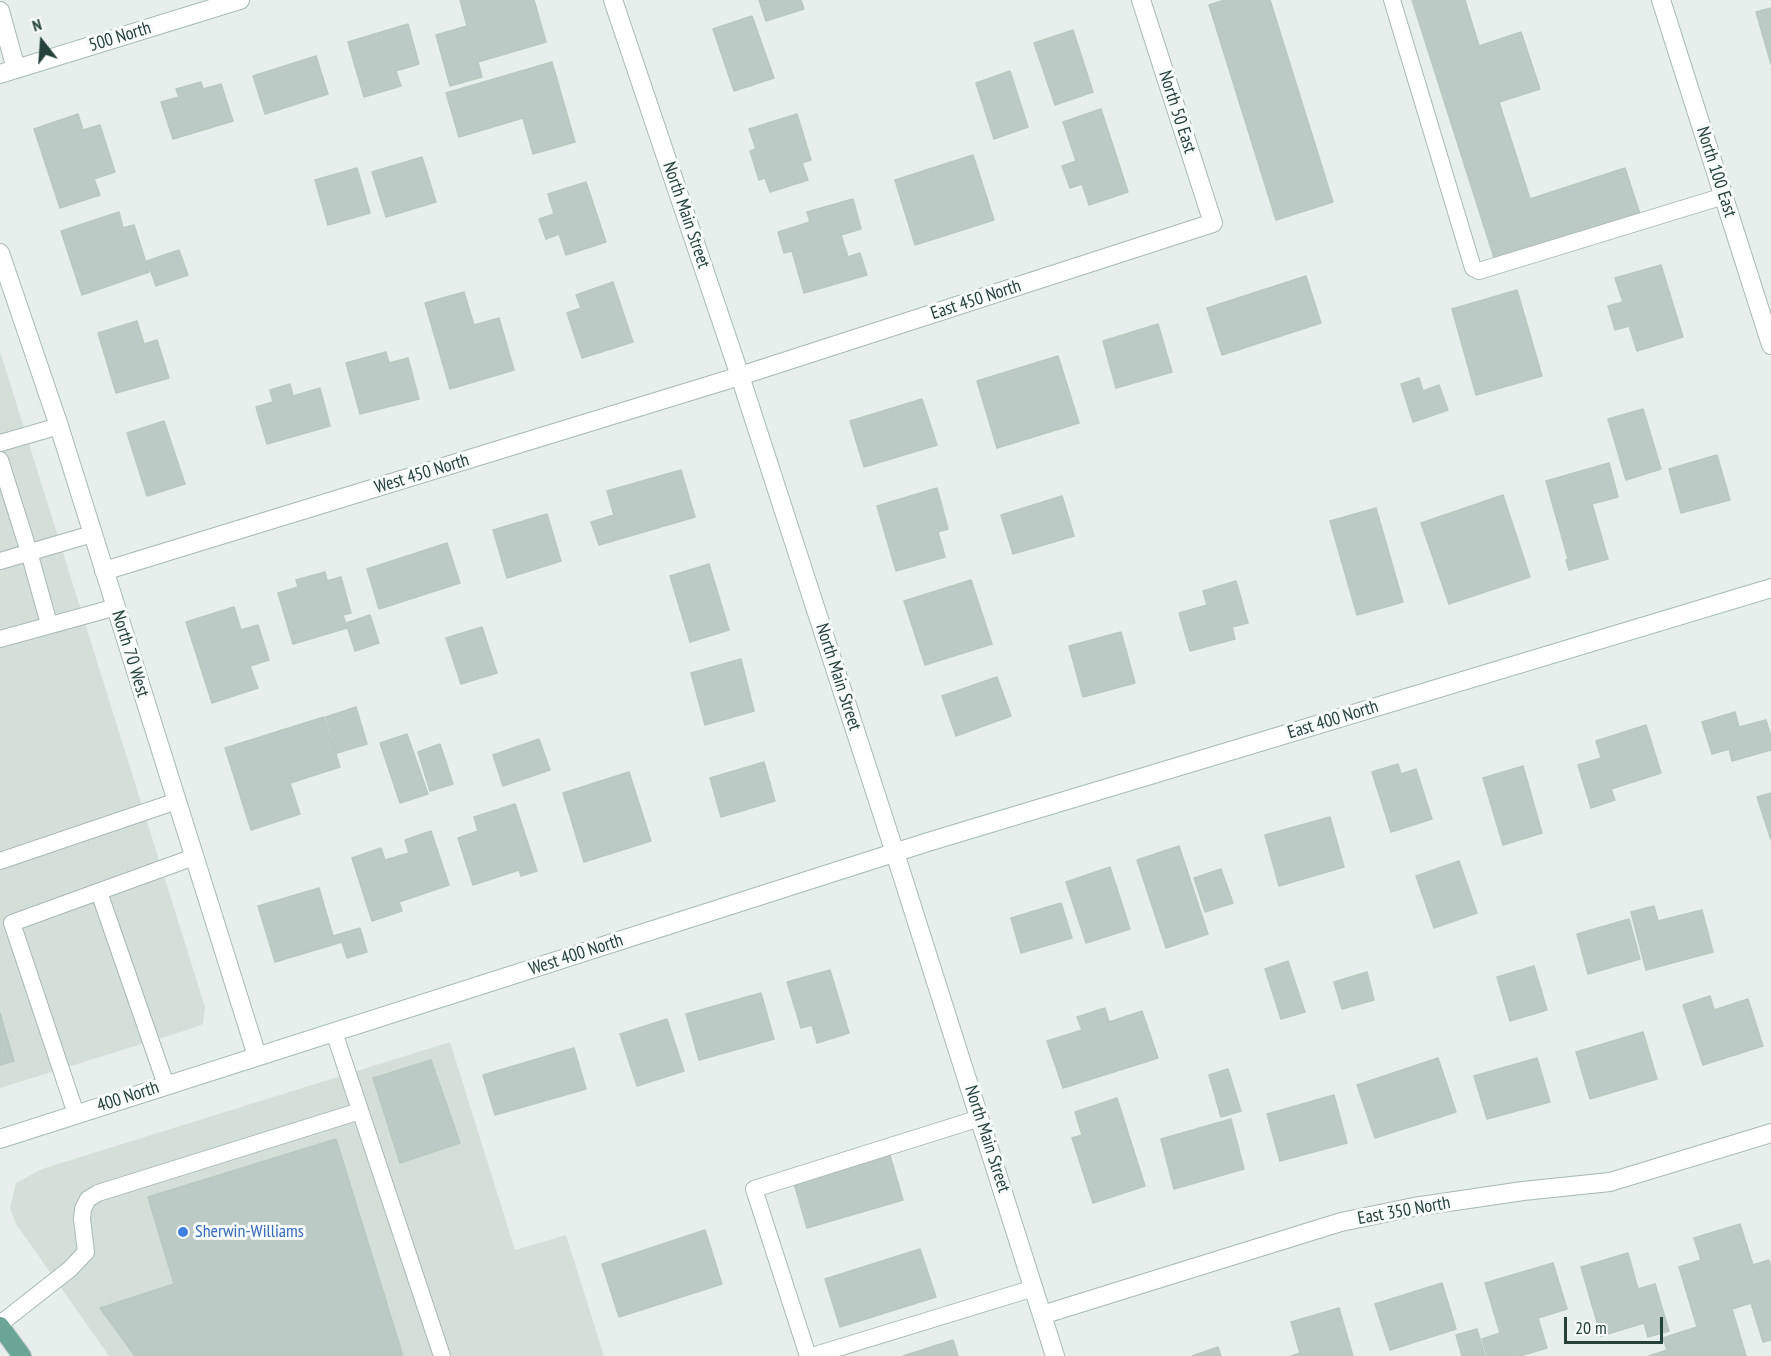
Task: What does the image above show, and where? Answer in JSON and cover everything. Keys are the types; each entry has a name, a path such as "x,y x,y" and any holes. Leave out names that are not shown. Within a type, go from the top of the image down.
{"main road":[{"path":"0,1325 22,1356"}],"street":[{"name":"500 North","path":"8,71 240,0"},
{"name":"North Main Street","path":"613,0 740,376 1055,1356"},
{"name":"North 50 East","path":"1141,0 1213,223"},
{"name":"North 100 East","path":"1661,0 1771,345"},
{"path":"0,11 8,71"},
{"name":"East 450 North","path":"740,376 1213,223"},
{"name":"North 70 West","path":"0,253 59,426 257,1056"},
{"name":"West 450 North","path":"104,571 740,376"},
{"name":"East 400 North","path":"895,853 1771,588"},
{"name":"West 400 North","path":"257,1056 895,853"},
{"name":"400 North","path":"0,1139 257,1056"},
{"name":"East 350 North","path":"1042,1315 1341,1222 1447,1202 1610,1182 1771,1133"}],"lane":[{"path":"1392,0 1473,268 1479,271 1724,196"},
{"path":"0,442 59,426"},
{"path":"0,460 49,624"},
{"path":"0,561 92,534"},
{"path":"0,639 116,607"},
{"path":"0,861 177,801"},
{"path":"76,1114 4,924 194,857"},
{"path":"99,892 166,1085"},
{"path":"334,1032 442,1356"},
{"path":"0,1325 70,1269 86,1252 83,1209 88,1199 98,1193 360,1111"},
{"path":"980,1118 754,1189 810,1356 1034,1288"}],"shaded area":[{"path":"0,351 205,1007 203,1024 0,1088"},
{"path":"450,1042 515,1250 566,1235 604,1356 109,1356 16,1224 10,1208 16,1183 42,1169"}],"building":[{"path":"460,0 534,0 546,42 478,62 482,77 450,86 436,35 467,26"},
{"path":"759,0 801,0 804,9 766,21"},
{"path":"1225,0 1270,0 1333,202 1276,220 1209,5"},
{"path":"1412,0 1465,0 1479,46 1521,32 1540,89 1499,102 1530,199 1625,168 1640,214 1495,261"},
{"path":"1771,8 1771,64 1756,12"},
{"path":"752,16 774,78 734,91 713,29"},
{"path":"408,24 419,64 396,71 401,86 364,97 348,42"},
{"path":"1073,30 1093,92 1055,105 1034,43"},
{"path":"316,56 328,94 265,114 253,76"},
{"path":"552,62 575,142 533,154 523,118 459,137 446,93"},
{"path":"1010,71 1028,127 994,139 976,83"},
{"path":"201,82 203,89 221,84 233,121 173,139 161,102 179,97 176,89"},
{"path":"1101,109 1128,192 1089,205 1082,184 1070,188 1062,166 1076,161 1063,122"},
{"path":"78,114 83,130 100,125 115,172 94,179 100,195 60,208 34,129"},
{"path":"797,114 811,160 802,163 808,180 770,192 765,178 759,180 750,151 756,149 749,129"},
{"path":"973,155 994,220 915,245 895,180"},
{"path":"422,157 436,202 386,217 372,172"},
{"path":"357,168 370,213 328,225 315,180"},
{"path":"586,182 606,242 566,255 559,234 546,239 539,219 554,214 548,194"},
{"path":"853,199 861,229 841,235 848,257 860,253 867,275 804,293 792,251 784,253 778,232 810,222 807,212"},
{"path":"119,212 123,228 134,225 149,272 82,295 61,231"},
{"path":"179,250 188,275 156,286 147,261"},
{"path":"1661,265 1683,337 1637,351 1629,326 1615,330 1608,306 1623,302 1615,278"},
{"path":"1306,276 1321,323 1222,355 1207,308"},
{"path":"613,282 633,342 582,358 567,313 581,308 576,295"},
{"path":"1517,290 1542,376 1476,395 1452,309"},
{"path":"464,292 474,325 499,318 514,370 450,389 425,303"},
{"path":"137,321 144,344 157,340 169,378 116,393 98,333"},
{"path":"1158,324 1172,372 1116,388 1103,341"},
{"path":"386,352 389,363 408,358 419,399 360,414 346,363"},
{"path":"1058,356 1079,423 997,448 977,381"},
{"path":"1419,378 1423,391 1439,385 1448,410 1413,422 1401,384"},
{"path":"290,384 293,396 320,388 330,426 267,444 256,407 273,402 270,390"},
{"path":"922,399 937,445 864,467 850,421"},
{"path":"1643,409 1661,469 1626,480 1608,419"},
{"path":"164,421 185,484 147,496 127,433"},
{"path":"1717,455 1730,500 1681,513 1669,469"},
{"path":"1609,463 1618,497 1592,504 1608,559 1569,570 1546,481"},
{"path":"681,470 695,517 599,545 591,522 614,515 607,491"},
{"path":"937,488 948,529 938,532 945,557 896,571 877,506"},
{"path":"1503,495 1530,577 1449,604 1421,523"},
{"path":"1062,496 1074,536 1013,554 1001,515"},
{"path":"1376,508 1403,602 1357,615 1330,521"},
{"path":"547,514 561,561 507,578 493,530"},
{"path":"447,543 460,583 379,609 367,569"},
{"path":"709,564 729,630 690,642 670,576"},
{"path":"325,572 327,581 341,577 351,613 343,615 347,628 293,644 278,593 298,587 296,580"},
{"path":"971,580 992,644 925,665 904,601"},
{"path":"1236,581 1248,623 1232,627 1235,639 1190,651 1179,613 1207,605 1203,591"},
{"path":"234,607 241,630 258,625 269,660 250,666 258,688 212,703 186,622"},
{"path":"370,615 379,643 355,651 346,623"},
{"path":"482,627 497,673 461,684 446,638"},
{"path":"1121,632 1135,683 1083,697 1069,646"},
{"path":"741,659 754,711 705,725 691,673"},
{"path":"997,677 1011,716 956,736 942,696"},
{"path":"356,707 367,744 337,753 326,717"},
{"path":"1735,712 1739,727 1766,720 1771,737 1771,750 1732,761 1729,749 1712,754 1702,722"},
{"path":"324,717 340,767 290,783 300,814 251,830 225,748"},
{"path":"1646,725 1661,773 1611,789 1615,800 1591,808 1578,765 1601,758 1596,741"},
{"path":"407,734 428,794 400,803 380,743"},
{"path":"539,739 550,770 503,786 493,755"},
{"path":"440,744 453,784 430,791 418,752"},
{"path":"764,762 775,801 721,817 710,778"},
{"path":"1398,764 1401,774 1416,769 1432,819 1391,832 1372,772"},
{"path":"1523,766 1542,833 1503,845 1483,778"},
{"path":"629,772 651,841 584,862 563,793"},
{"path":"1771,793 1771,840 1757,797"},
{"path":"515,804 537,871 521,876 519,870 473,885 458,838 478,831 474,817"},
{"path":"1330,817 1344,867 1279,886 1265,835"},
{"path":"431,831 449,885 399,902 402,911 372,921 352,858 381,848 385,860 409,853 405,840"},
{"path":"1179,846 1208,934 1166,948 1137,860"},
{"path":"1459,861 1477,913 1434,928 1416,876"},
{"path":"1110,867 1130,929 1086,943 1066,882"},
{"path":"1221,869 1233,903 1205,912 1194,878"},
{"path":"319,888 333,936 360,928 367,952 347,958 342,942 275,962 258,906"},
{"path":"1061,903 1072,938 1021,953 1011,918"},
{"path":"1654,906 1658,921 1702,910 1713,952 1646,970 1631,912"},
{"path":"1629,919 1640,959 1588,974 1577,934"},
{"path":"1288,961 1305,1012 1281,1019 1265,969"},
{"path":"1534,966 1547,1010 1510,1021 1497,977"},
{"path":"830,970 849,1033 817,1043 812,1025 801,1028 787,982"},
{"path":"1367,972 1374,1000 1342,1009 1334,982"},
{"path":"761,993 774,1039 699,1060 686,1014"},
{"path":"1710,996 1714,1010 1748,999 1763,1046 1703,1065 1683,1005"},
{"path":"1105,1008 1109,1022 1142,1011 1158,1058 1063,1088 1047,1041 1082,1030 1077,1017"},
{"path":"0,1013 14,1061 0,1065"},
{"path":"667,1019 684,1071 637,1086 620,1034"},
{"path":"1643,1032 1657,1079 1590,1099 1576,1052"},
{"path":"574,1048 586,1089 495,1115 483,1075"},
{"path":"1438,1058 1456,1112 1375,1138 1357,1085"},
{"path":"1537,1058 1550,1102 1487,1119 1474,1076"},
{"path":"431,1060 460,1143 400,1163 373,1078"},
{"path":"1228,1069 1241,1111 1221,1117 1209,1075"},
{"path":"1334,1095 1347,1143 1280,1161 1267,1114"},
{"path":"1117,1098 1145,1186 1093,1203 1072,1138 1082,1135 1075,1112"},
{"path":"1231,1119 1244,1169 1174,1189 1161,1139"},
{"path":"336,1139 403,1356 135,1356 100,1308 174,1284 148,1197"},
{"path":"889,1152 903,1200 807,1228 793,1180"},
{"path":"1740,1224 1753,1265 1769,1260 1771,1340 1763,1342 1751,1303 1732,1309 1746,1356 1649,1356 1667,1350 1663,1338 1697,1327 1679,1267 1701,1260 1694,1238"},
{"path":"705,1230 722,1284 619,1317 602,1264"},
{"path":"920,1249 936,1297 840,1327 825,1279"},
{"path":"1628,1253 1638,1289 1655,1284 1669,1331 1648,1337 1644,1323 1601,1336 1581,1267"},
{"path":"1553,1263 1567,1309 1538,1318 1547,1348 1520,1356 1487,1356 1482,1339 1500,1333 1485,1283"},
{"path":"1442,1283 1456,1329 1390,1350 1375,1304"},
{"path":"1339,1308 1353,1356 1291,1356 1300,1353 1291,1322"},
{"path":"1477,1329 1485,1356 1462,1356 1456,1335"},
{"path":"953,1340 958,1356 903,1356"},
{"path":"1218,1347 1221,1356 1192,1356"}],"place":[{"name":"Sherwin-Williams","path":"183,1232"}]}
